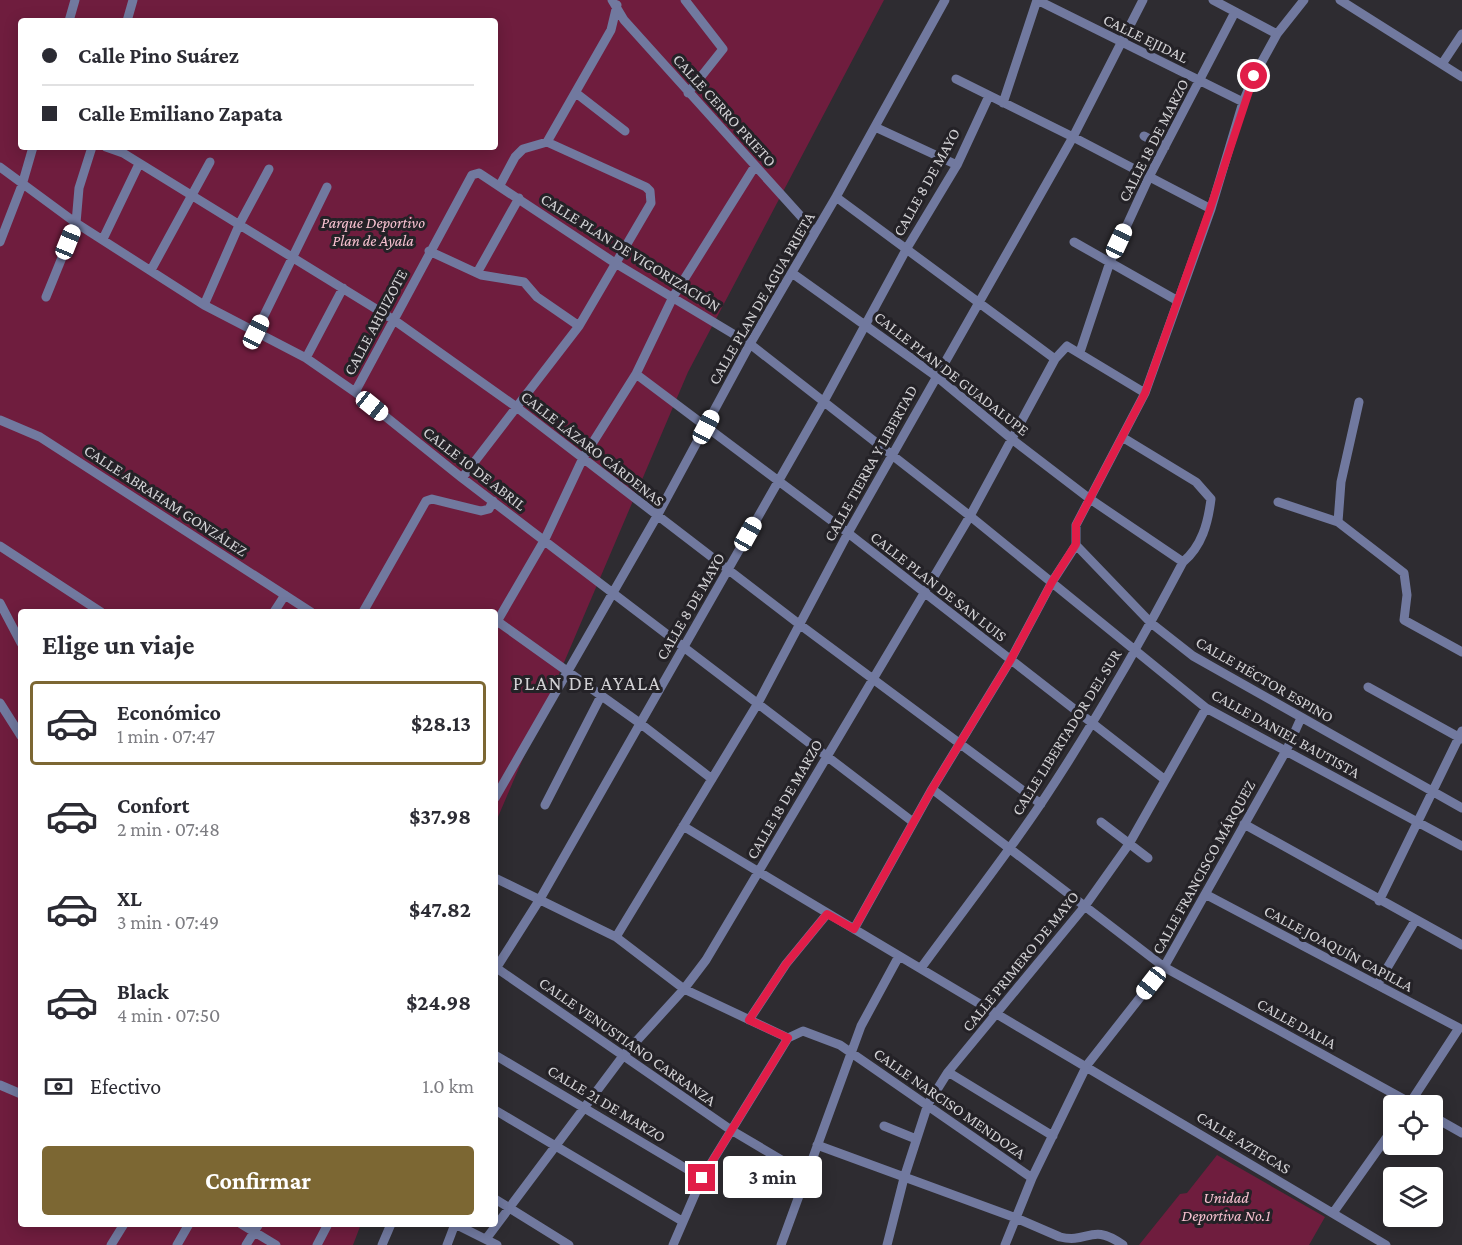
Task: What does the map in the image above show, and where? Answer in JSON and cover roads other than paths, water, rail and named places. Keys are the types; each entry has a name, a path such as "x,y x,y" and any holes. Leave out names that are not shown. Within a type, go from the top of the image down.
{"street":[{"path":"70,18 75,0"},
{"path":"128,18 133,0"},
{"path":"686,0 723,49 688,93"},
{"name":"CALLE PLAN DE AGUA PRIETA","path":"498,793 614,593 750,344 836,197 945,0"},
{"path":"1003,103 1037,0"},
{"name":"CALLE EJIDAL","path":"1037,0 1243,102"},
{"name":"CALLE TIERRA Y LIBERTAD","path":"616,937 758,703 848,533 980,302 1019,228 1073,137 1143,0"},
{"path":"854,929 932,789 1010,661 1052,582 1076,544 1076,525 1145,393 1210,209 1243,102 1277,34 1304,0"},
{"path":"1341,0 1462,77"},
{"path":"547,142 611,30 616,2"},
{"name":"CALLE CERRO PRIETO","path":"616,2 624,20 815,232"},
{"path":"1219,2 1277,34"},
{"name":"CALLE 18 DE MARZO","path":"498,1222 622,1056 684,989 728,926 826,756 970,516 1054,359 1067,346 1080,352 1110,262 1149,177 1235,12"},
{"path":"1442,64 1462,34"},
{"path":"956,80 1073,137 1210,209"},
{"path":"576,93 625,131"},
{"name":"CALLE 8 DE MAYO","path":"498,963 540,899 823,403 907,248 957,165 989,96"},
{"path":"875,127 957,165"},
{"path":"1143,136 1165,147"},
{"path":"462,478 514,406 579,326 651,204 650,191 547,142 524,149 515,157 500,185"},
{"path":"0,242 22,185 32,150"},
{"path":"46,297 76,223 79,188 91,150"},
{"name":"CALLE LÁZARO CÁRDENAS","path":"125,150 139,164 240,223 394,320 514,406 799,624 1041,804"},
{"path":"151,270 210,162"},
{"path":"103,239 139,164"},
{"name":"CALLE 10 DE ABRIL","path":"0,166 22,185 76,223 204,305 306,358 355,392 462,478 545,539 913,822"},
{"path":"498,620 545,539 583,458 636,374 673,297 755,166"},
{"path":"204,305 240,223 269,169"},
{"name":"CALLE PLAN DE VIGORIZACIÓN","path":"476,172 500,185 615,263 750,344 1052,582"},
{"name":"CALLE AHUIZOTE","path":"355,392 429,251 476,172"},
{"path":"256,332 327,187"},
{"path":"836,197 1054,359"},
{"path":"477,273 519,198"},
{"path":"1074,242 1178,301"},
{"path":"429,251 477,273 524,282 537,297 579,326"},
{"name":"CALLE PLAN DE GUADALUPE","path":"792,273 936,376 1012,440 1090,499 1183,562"},
{"path":"306,358 343,288"},
{"path":"1080,352 1145,393"},
{"name":"CALLE PLAN DE SAN LUIS","path":"636,374 848,533 1164,779"},
{"path":"1338,522 1341,482 1359,402"},
{"name":"CALLE ABRAHAM GONZÁLEZ","path":"0,420 40,437 306,609"},
{"name":"CALLE LIBERTADOR DEL SUR","path":"921,968 1041,804 1134,652 1183,562 1190,556 1207,526 1211,499 1196,482 1122,437"},
{"path":"365,609 428,500 481,511 489,509 494,501"},
{"path":"1278,502 1338,522 1404,573 1407,595 1404,620 1462,652"},
{"name":"CALLE HÉCTOR ESPINO","path":"1076,544 1151,623 1193,656 1462,808"},
{"path":"0,546 96,609"},
{"name":"CALLE DANIEL BAUTISTA","path":"1052,582 1134,652 1206,708 1287,749 1462,846"},
{"path":"276,609 285,595"},
{"path":"0,603 18,636"},
{"path":"498,624 641,724 712,779"},
{"path":"1368,687 1461,736 1379,901"},
{"path":"545,805 601,696"},
{"path":"0,703 18,731"},
{"name":"CALLE PRIMERO DE MAYO","path":"887,1245 904,1178 928,1104 948,1072 1085,906 1129,844 1206,708"},
{"name":"CALLE FRANCISCO MÁRQUEZ","path":"1005,1245 1032,1178 1087,1065 1164,967 1287,749 1301,718"},
{"name":"CALLE DALIA","path":"932,789 1164,967 1395,1095"},
{"path":"1101,822 1148,858"},
{"path":"1244,824 1415,921 1462,945"},
{"name":"CALLE AZTECAS","path":"683,826 827,914 1087,1065 1386,1245"},
{"path":"498,879 616,937 684,989 788,1038 702,1178 682,1221 674,1245"},
{"name":"CALLE JOAQUÍN CAPILLA","path":"1205,894 1459,1028 1417,1095"},
{"path":"749,1020 786,964 827,914"},
{"path":"1377,985 1415,921"},
{"path":"782,1245 861,1026 899,956"},
{"name":"CALLE VENUSTIANO CARRANZA","path":"498,970 730,1130 807,1175"},
{"name":"CALLE NARCISO MENDOZA","path":"788,1038 803,1031 822,1036 928,1104 1032,1178"},
{"name":"CALLE 21 DE MARZO","path":"498,1057 702,1178"},
{"path":"948,1072 1053,1136"},
{"path":"0,1085 18,1093"},
{"path":"498,1112 682,1221"},
{"path":"1443,1122 1462,1133"},
{"path":"884,1126 916,1139"},
{"path":"1333,1214 1383,1143"},
{"path":"817,1145 1016,1218 1060,1237 1067,1239 1096,1232 1105,1233 1123,1245"},
{"path":"498,1201 569,1245"},
{"path":"111,1245 122,1227"},
{"path":"177,1245 187,1227"},
{"path":"317,1245 326,1227"},
{"path":"382,1245 390,1227"},
{"path":"447,1245 454,1227"},
{"path":"461,1227 497,1245"},
{"name":"CALLE 18 DE MARZO","path":"486,1239 494,1227"},
{"path":"246,1245 256,1228 276,1245"}],"district":[{"name":"PLAN DE AYALA","path":"587,683"}],"park label":[{"name":"Parque Deportivo Plan de Ayala","path":"373,231"},
{"name":"Unidad Deportiva No.1","path":"1226,1206"}]}
